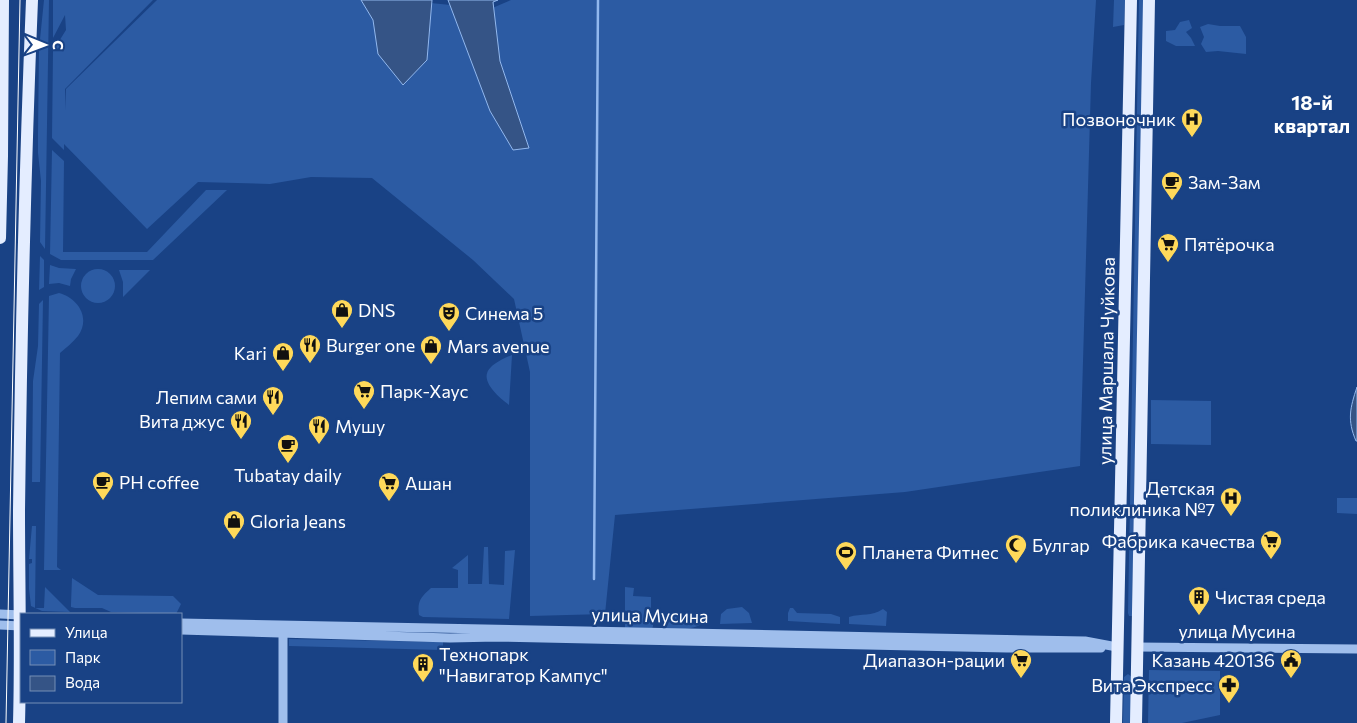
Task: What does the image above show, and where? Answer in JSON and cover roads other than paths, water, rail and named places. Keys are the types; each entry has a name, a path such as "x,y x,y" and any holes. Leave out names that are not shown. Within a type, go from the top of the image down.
{"main road":[{"path":"0,238 3,0"},
{"path":"19,723 19,501 26,154 32,0"},
{"name":"улица Маршала Чуйкова","path":"1116,723 1131,0"},
{"name":"улица Маршала Чуйкова","path":"1136,723 1148,0"},
{"name":"улица Мусина","path":"1117,647 1137,647"},
{"path":"1117,672 1129,670 1137,675"}],"street":[{"path":"0,614 20,621"},
{"path":"0,625 20,621"},
{"name":"улица Мусина","path":"182,623 283,629"},
{"path":"283,629 283,723"},
{"name":"улица Мусина","path":"182,630 283,629 1085,641 1117,647"},
{"name":"улица Мусина","path":"1137,647 1357,649"}],"water":[{"path":"361,0 432,0 427,60 403,85 378,54 373,20"},
{"path":"448,0 498,0 493,2 500,61 529,148 513,150 490,111"},
{"path":"1357,387 1356,441 1351,427 1350,414"}],"waterway":[{"path":"594,579 598,0"}],"tram line":[{"path":"6,723 20,0"}],"place":[{"name":"Позвоночник","path":"1192,138"},
{"name":"Зам-Зам","path":"1172,201"},
{"name":"Пятёрочка","path":"1168,263"},
{"name":"DNS","path":"342,329"},
{"name":"Синема 5","path":"449,332"},
{"name":"Burger one","path":"310,364"},
{"name":"Mars avenue","path":"431,365"},
{"name":"Kari","path":"283,372"},
{"name":"Парк-Хаус","path":"364,410"},
{"name":"Лепим сами","path":"273,416"},
{"name":"Вита джус","path":"241,440"},
{"name":"Мушу","path":"319,445"},
{"name":"Tubatay daily","path":"288,464"},
{"name":"PH coffee","path":"103,501"},
{"name":"Ашан","path":"389,502"},
{"name":"Детская поликлиника №7","path":"1231,517"},
{"name":"Gloria Jeans","path":"234,540"},
{"name":"Фабрика качества","path":"1271,560"},
{"name":"Булгар","path":"1016,564"},
{"name":"Планета Фитнес","path":"846,571"},
{"name":"Чистая среда","path":"1199,616"},
{"name":"Диапазон-рации","path":"1021,679"},
{"name":"Казань 420136","path":"1291,679"},
{"name":"Технопарк \"Навигатор Кампус\"","path":"423,683"},
{"name":"Вита Экспресс","path":"1229,704"}],"district":[{"name":"18-й квартал","path":"1312,114"}]}
